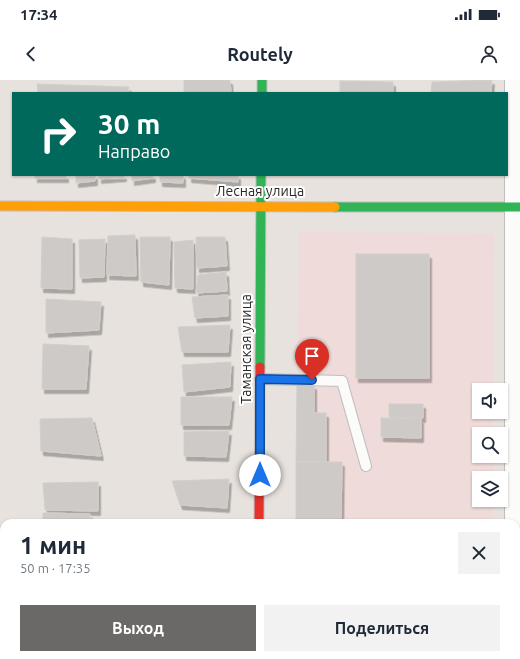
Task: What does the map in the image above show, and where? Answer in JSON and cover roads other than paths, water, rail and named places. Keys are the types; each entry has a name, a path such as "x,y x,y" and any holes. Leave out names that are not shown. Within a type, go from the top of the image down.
{"street":[{"path":"262,80 262,92"},
{"path":"515,80 518,207 515,519"},
{"name":"Таманская улица","path":"260,519 261,176"},
{"name":"Лесная улица","path":"0,206 261,205 518,207"}],"lane":[{"path":"260,379 342,381 366,466"}]}
